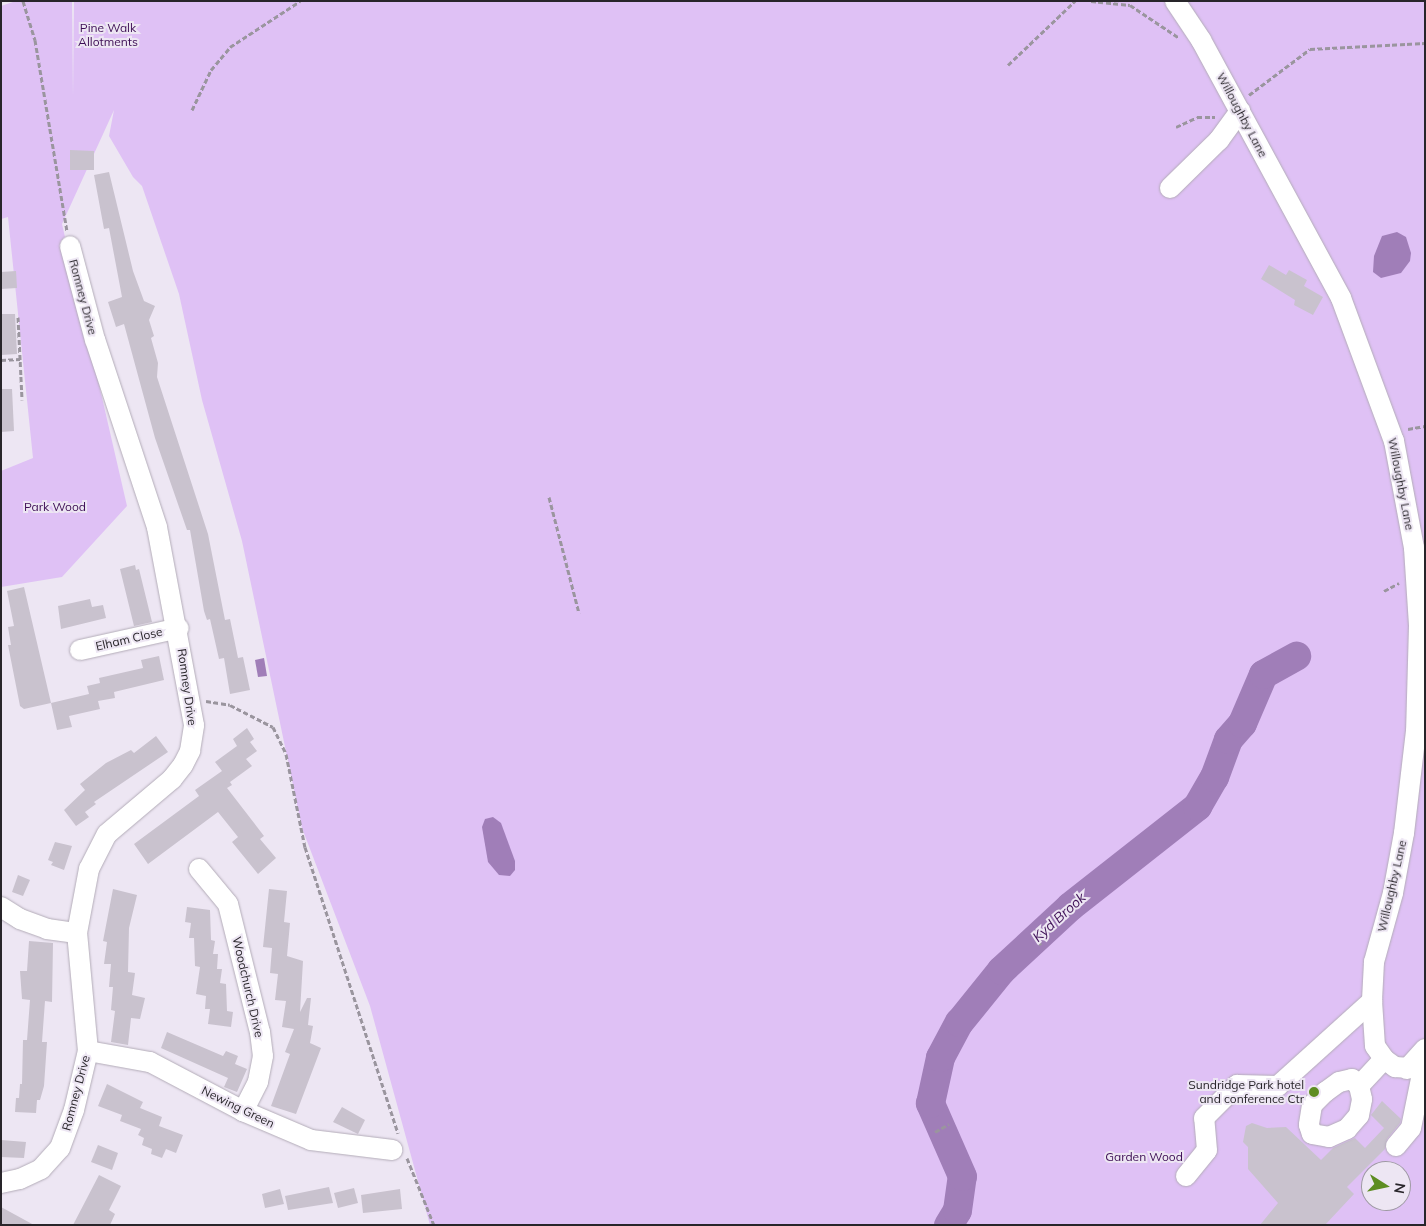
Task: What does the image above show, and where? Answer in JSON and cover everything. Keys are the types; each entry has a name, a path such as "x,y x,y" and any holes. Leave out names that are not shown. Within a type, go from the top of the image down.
{"street":[{"name":"Willoughby Lane","path":"1175,1 1201,40 1236,112 1341,298 1394,441 1414,548 1419,626 1416,732 1404,833 1393,893 1374,962 1372,1001 1375,1046 1384,1059"},
{"path":"1170,188 1219,140 1236,112"},
{"name":"Romney Drive","path":"1,1183 20,1179 40,1169 60,1148 74,1110 88,1051 77,933 88,869 107,834 172,779 190,751 194,725 192,702 179,628 158,527 95,340 70,246"},
{"name":"Elham Close","path":"80,650 179,628"},
{"name":"Woodchurch Drive","path":"199,869 228,904 260,1032 263,1056 258,1082 243,1111"},
{"path":"1,906 20,919 47,929 77,933"},
{"path":"1186,1176 1207,1150 1204,1118 1237,1085 1278,1086 1372,1001"},
{"path":"1396,1146 1411,1128 1418,1069 1425,1049"},
{"name":"Newing Green","path":"88,1051 150,1062 243,1111 311,1140 399,1146"},
{"path":"1359,1086 1384,1059 1395,1067 1418,1069"}],"path":[{"path":"22,1 35,40 70,246"},
{"path":"192,110 203,83 230,47 300,1"},
{"path":"1008,65 1075,1"},
{"path":"1091,1 1130,5 1180,39"},
{"path":"1176,127 1197,117 1236,112 1298,55 1310,49 1339,45 1425,43"},
{"path":"18,317 22,400"},
{"path":"1,360 20,359"},
{"path":"550,497 578,614"},
{"path":"192,702 230,705 273,727 282,747 305,847 399,1146 434,1225"},
{"path":"1034,935 1041,945"},
{"path":"935,1132 949,1124"}],"green space":[{"path":"16,1 72,1 73,97 74,1 1425,1 1425,1225 430,1225 370,1006 302,828 242,541 202,400 179,294 142,186 133,177 109,136 114,110 62,224 127,506 62,577 1,587 1,471 33,458 8,217 1,219 1,6"}],"shaded area":[{"path":"1397,232 1406,237 1411,253 1410,261 1401,273 1381,278 1373,272 1374,256 1382,236"},
{"path":"264,658 267,676 258,677 255,660"},
{"path":"493,817 501,823 515,861 515,870 510,876 499,875 488,862 482,827 485,819"}],"building":[{"path":"70,150 94,151 94,170 70,170"},
{"path":"109,172 133,271 144,301 155,306 149,320 154,336 151,338 158,363 157,377 208,534 225,620 230,619 238,658 243,657 250,690 230,694 224,658 219,659 210,619 207,620 204,611 190,530 187,530 155,438 124,324 116,327 108,302 122,297 109,228 104,229 94,175"},
{"path":"1269,265 1286,275 1289,270 1307,280 1304,286 1323,297 1313,315 1294,305 1295,300 1261,279"},
{"path":"16,271 17,288 1,289 1,272"},
{"path":"1,314 15,314 17,354 1,355"},
{"path":"1,389 12,389 14,431 1,432"},
{"path":"135,565 136,570 139,569 152,622 134,626 120,569"},
{"path":"24,587 51,703 24,709 20,706 8,645 11,645 8,627 14,626 7,591"},
{"path":"90,599 92,607 103,605 106,618 61,629 58,606"},
{"path":"159,656 164,680 114,692 115,698 98,701 100,709 69,716 72,727 57,730 51,703 89,694 87,686 100,683 99,678 143,668 141,660"},
{"path":"247,728 254,739 250,742 257,751 246,759 252,766 230,782 232,785 227,788 264,836 260,839 276,858 258,874 232,842 238,837 218,812 148,864 134,844 199,796 195,790 222,771 215,762 237,746 233,739"},
{"path":"156,736 168,752 94,802 96,804 85,812 89,817 76,826 64,810 85,790 80,784 106,763 131,750 134,753"},
{"path":"55,842 72,846 64,870 51,865 53,862 48,860"},
{"path":"18,875 30,880 23,896 12,892"},
{"path":"113,889 137,895 129,928 128,972 135,973 132,995 145,998 140,1019 131,1018 128,1045 111,1042 115,1011 111,1010 113,987 109,987 111,964 104,964 107,942 103,941"},
{"path":"269,889 287,891 284,922 290,923 287,956 303,961 300,1012 307,998 311,998 308,1025 313,1026 310,1043 321,1048 296,1114 271,1106 290,1054 285,1052 294,1029 282,1027 286,1001 275,1000 278,974 270,973 272,948 263,947"},
{"path":"187,907 210,910 211,940 215,941 213,954 218,954 217,969 222,969 220,983 226,984 227,1011 233,1012 231,1027 208,1024 210,1009 205,1009 206,996 196,994 200,967 195,966 194,938 189,938 191,923 185,922"},
{"path":"29,941 53,943 52,1002 45,1001 42,1042 47,1042 44,1086 40,1100 37,1100 36,1113 15,1112 16,1098 19,1098 20,1084 22,1084 23,1040 27,1040 30,1000 22,999 20,971 27,971"},
{"path":"167,1032 223,1056 226,1051 238,1056 235,1064 247,1069 237,1092 224,1087 228,1078 161,1048"},
{"path":"107,1084 143,1102 140,1108 162,1117 159,1126 183,1135 176,1153 166,1149 162,1158 151,1154 152,1149 142,1145 144,1138 138,1135 141,1129 120,1121 122,1115 98,1106"},
{"path":"1382,1101 1401,1119 1387,1139 1385,1149 1373,1161 1361,1161 1361,1173 1347,1187 1354,1194 1325,1225 1260,1225 1278,1203 1248,1169 1248,1147 1243,1142 1246,1126 1252,1123 1267,1128 1286,1127 1321,1160 1333,1148 1355,1138 1365,1148 1384,1128 1371,1115"},
{"path":"342,1107 365,1120 358,1134 333,1122"},
{"path":"1,1140 26,1142 24,1158 1,1157"},
{"path":"98,1145 118,1153 112,1170 91,1162"},
{"path":"99,1175 121,1186 109,1210 115,1214 110,1225 73,1225"},
{"path":"329,1187 333,1203 288,1210 285,1196"},
{"path":"354,1188 358,1203 338,1208 334,1193"},
{"path":"280,1189 284,1204 265,1208 262,1194"},
{"path":"400,1189 402,1209 363,1213 361,1195"},
{"path":"1,1207 34,1225 1,1225"}],"waterway":[{"name":"Kyd Brook","path":"948,1225 957,1210 962,1176 930,1103 940,1057 959,1022 1001,970 1070,906 1197,806 1214,777 1228,739 1242,723 1263,674 1296,656"}],"place":[{"name":"Sundridge Park hotel and conference Ctr","path":"1314,1092"}],"park label":[{"name":"Pine Walk Allotments","path":"108,35"},
{"name":"Park Wood","path":"55,507"},
{"name":"Garden Wood","path":"1144,1157"}]}
